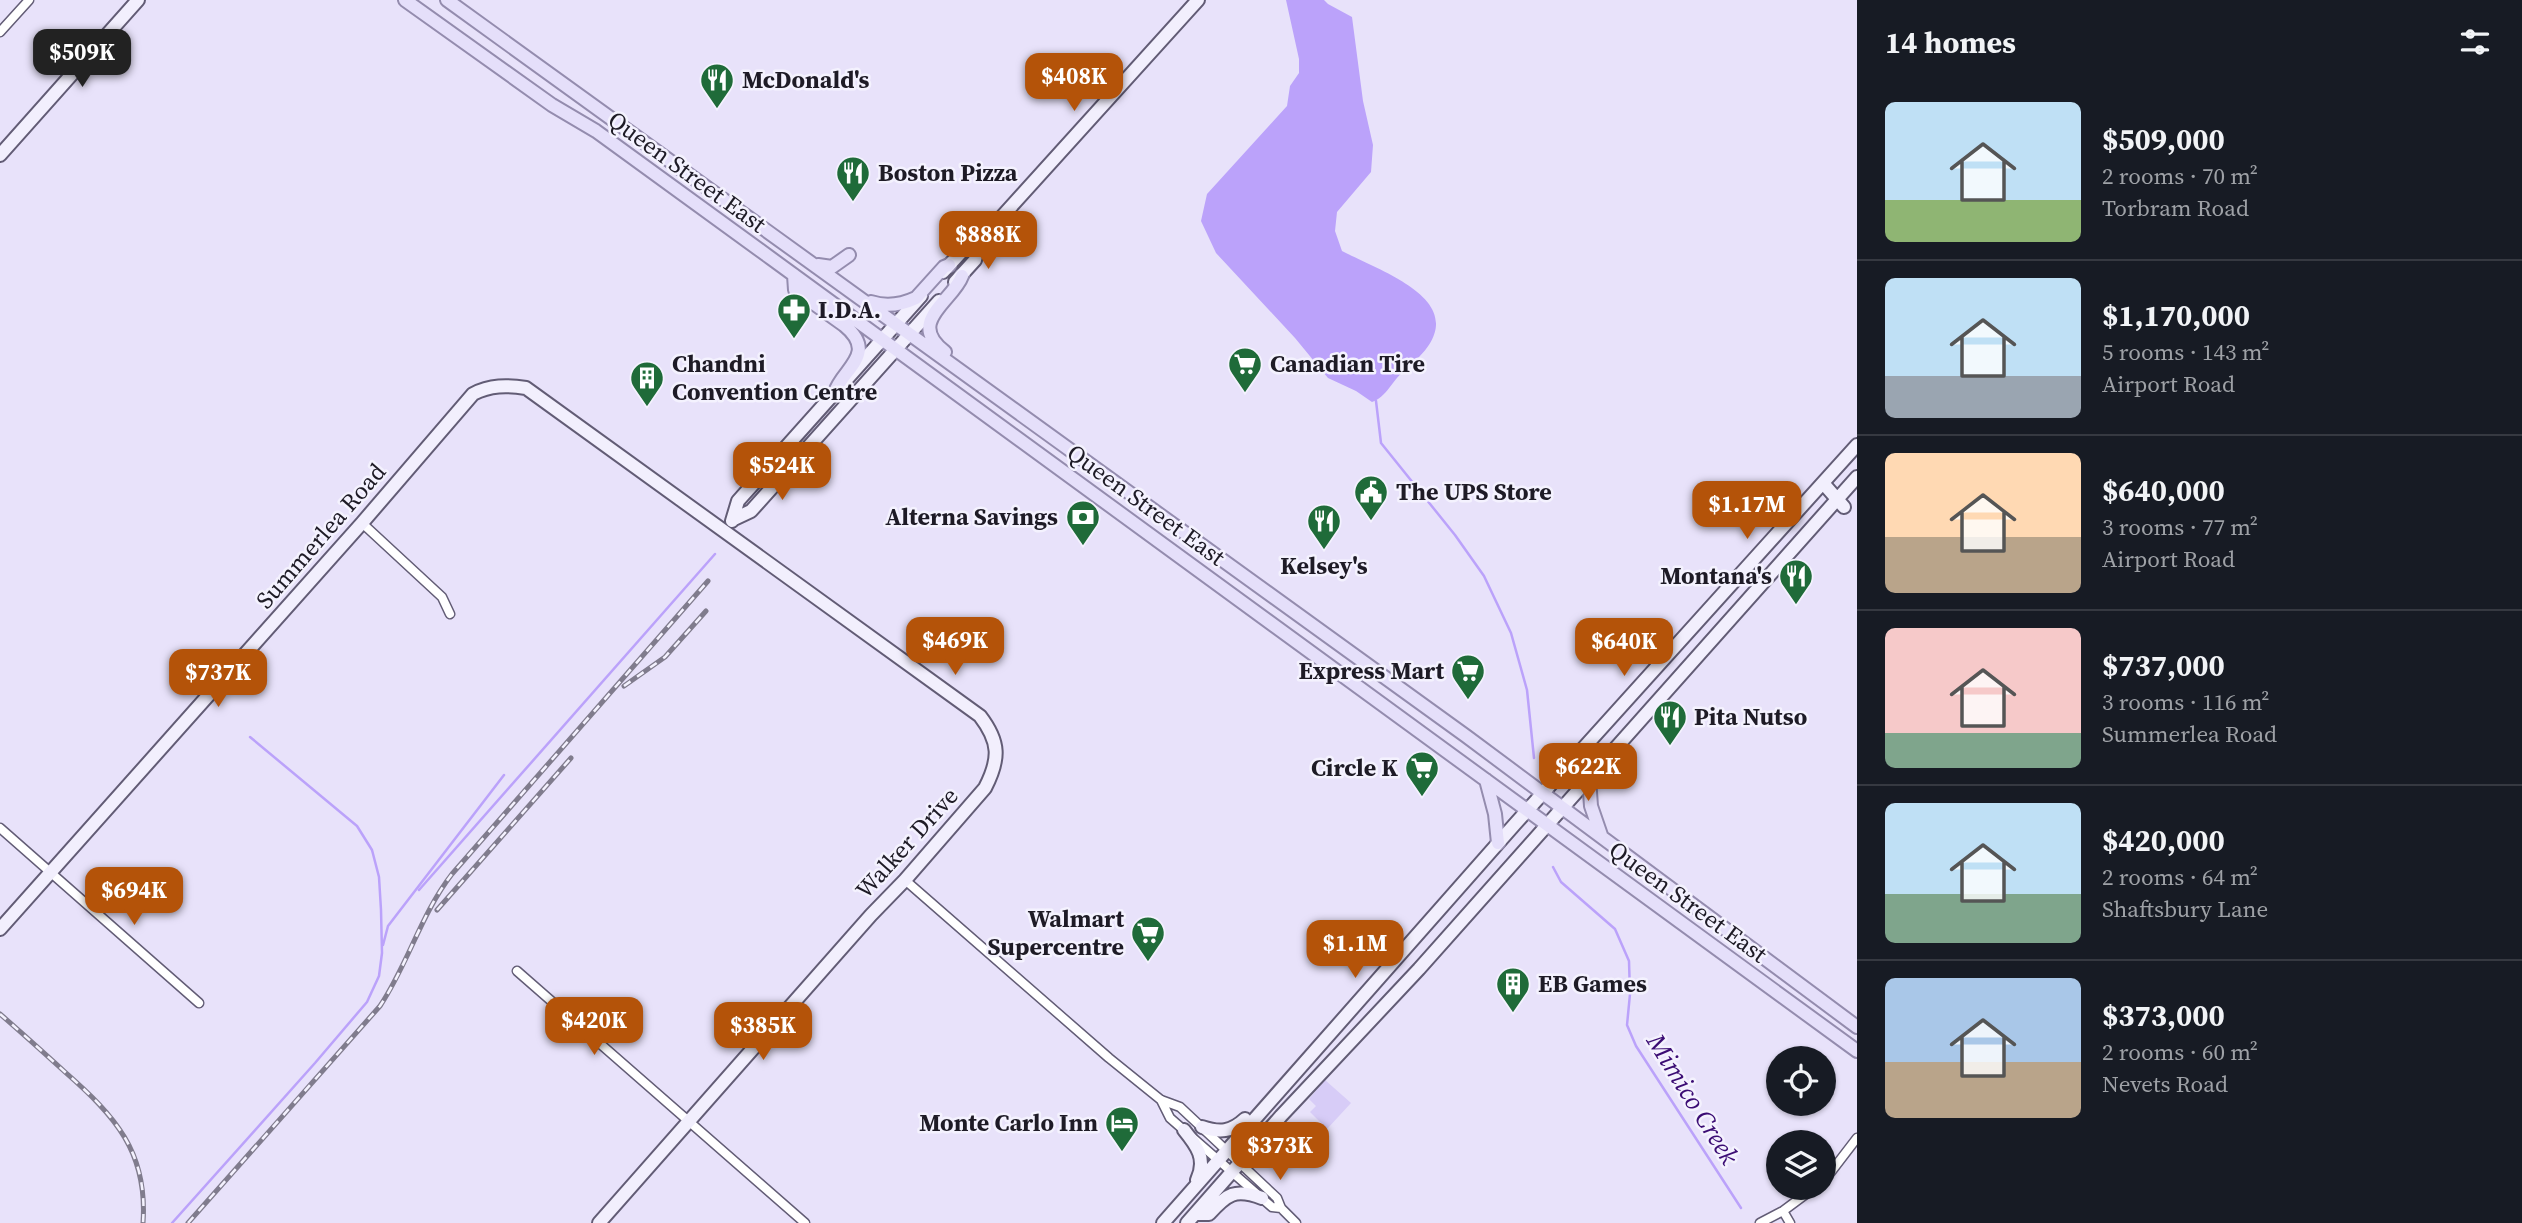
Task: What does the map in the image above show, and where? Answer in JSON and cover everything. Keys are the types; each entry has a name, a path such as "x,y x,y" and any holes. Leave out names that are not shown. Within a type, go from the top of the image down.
{"main road":[{"name":"Queen Street East","path":"405,0 552,105 596,131 1857,1051"},
{"name":"Queen Street East","path":"447,0 1601,835 1857,1027"},
{"path":"812,264 832,267 849,256 842,285 878,304 900,304 916,298 944,267 949,265"},
{"path":"794,275 795,289 844,325 857,341 855,362 836,386 835,392"},
{"path":"962,275 960,281 933,312 930,328 936,345 972,371 973,380"},
{"path":"1589,778 1591,806 1601,835"},
{"path":"1486,780 1496,814 1497,843"},
{"path":"1762,981 1771,980 1791,994 1805,988"}],"street":[{"path":"0,32 29,0"},
{"path":"0,155 138,0"},
{"path":"725,530 734,519 751,511 896,349 975,260 978,248 989,231 1198,0"},
{"path":"734,519 738,501 895,324 965,248 978,248"},
{"name":"Summerlea Road","path":"0,929 362,523 473,394 484,388 511,385 526,388 725,530"},
{"path":"1163,1223 1497,843 1857,444"},
{"path":"1191,1219 1281,1115 1419,969 1562,807 1841,503 1857,477"},
{"path":"1823,483 1841,503"},
{"path":"362,523 442,597 450,614"},
{"name":"Walker Drive","path":"599,1223 985,788 993,773 997,755 995,742 980,716 725,530"},
{"path":"0,828 199,1003"},
{"path":"905,880 1109,1058 1161,1100 1180,1107 1202,1127 1222,1155 1277,1198 1281,1208 1296,1223"},
{"path":"517,971 805,1223"},
{"path":"1161,1100 1170,1118 1222,1155 1272,1207 1281,1208"},
{"path":"1202,1127 1217,1131 1235,1128 1254,1109 1265,1105"},
{"path":"1184,1130 1198,1147 1201,1160 1200,1172 1188,1194"},
{"path":"1836,1165 1857,1138"},
{"path":"1191,1219 1209,1214 1223,1199 1234,1193 1262,1198"},
{"path":"1760,1223 1798,1200"},
{"path":"1783,1211 1790,1223"}],"shaded area":[{"path":"1286,0 1324,0 1352,17 1363,101 1373,145 1371,172 1337,212 1335,231 1342,251 1404,283 1422,296 1433,311 1436,328 1428,347 1381,397 1372,402 1328,378 1295,338 1216,253 1201,221 1207,194 1287,106 1290,86 1299,73 1299,59"},
{"path":"1325,1080 1351,1103 1327,1129 1310,1112 1316,1106 1309,1099"}],"waterway":[{"name":"Mimico Creek","path":"1376,401 1381,443 1455,535 1484,576 1511,633 1527,690 1534,758"},
{"path":"419,890 715,554"},
{"path":"172,1223 367,1002 379,976 382,953 381,910 379,877 372,850 357,826 250,737"},
{"path":"383,945 388,926 504,775"},
{"name":"Mimico Creek","path":"1553,867 1561,882 1615,929 1629,961 1627,1025 1636,1046 1741,1208"}],"railway":[{"path":"188,1223 380,1006 441,889 452,874 708,581"},
{"path":"624,686 665,657 706,611"},
{"path":"437,910 571,758"},
{"path":"0,1014 83,1088 125,1137 140,1176 143,1223"}],"place":[{"name":"McDonald's","path":"717,110"},
{"name":"Boston Pizza","path":"853,203"},
{"name":"I.D.A.","path":"794,340"},
{"name":"Canadian Tire","path":"1245,394"},
{"name":"Chandni Convention Centre","path":"647,408"},
{"name":"The UPS Store","path":"1371,522"},
{"name":"Alterna Savings","path":"1083,547"},
{"name":"Kelsey's","path":"1324,551"},
{"name":"Montana's","path":"1796,606"},
{"name":"Express Mart","path":"1468,701"},
{"name":"Pita Nutso","path":"1670,747"},
{"name":"Circle K","path":"1422,798"},
{"name":"Walmart Supercentre","path":"1148,963"},
{"name":"EB Games","path":"1513,1014"},
{"name":"Monte Carlo Inn","path":"1122,1153"}]}
